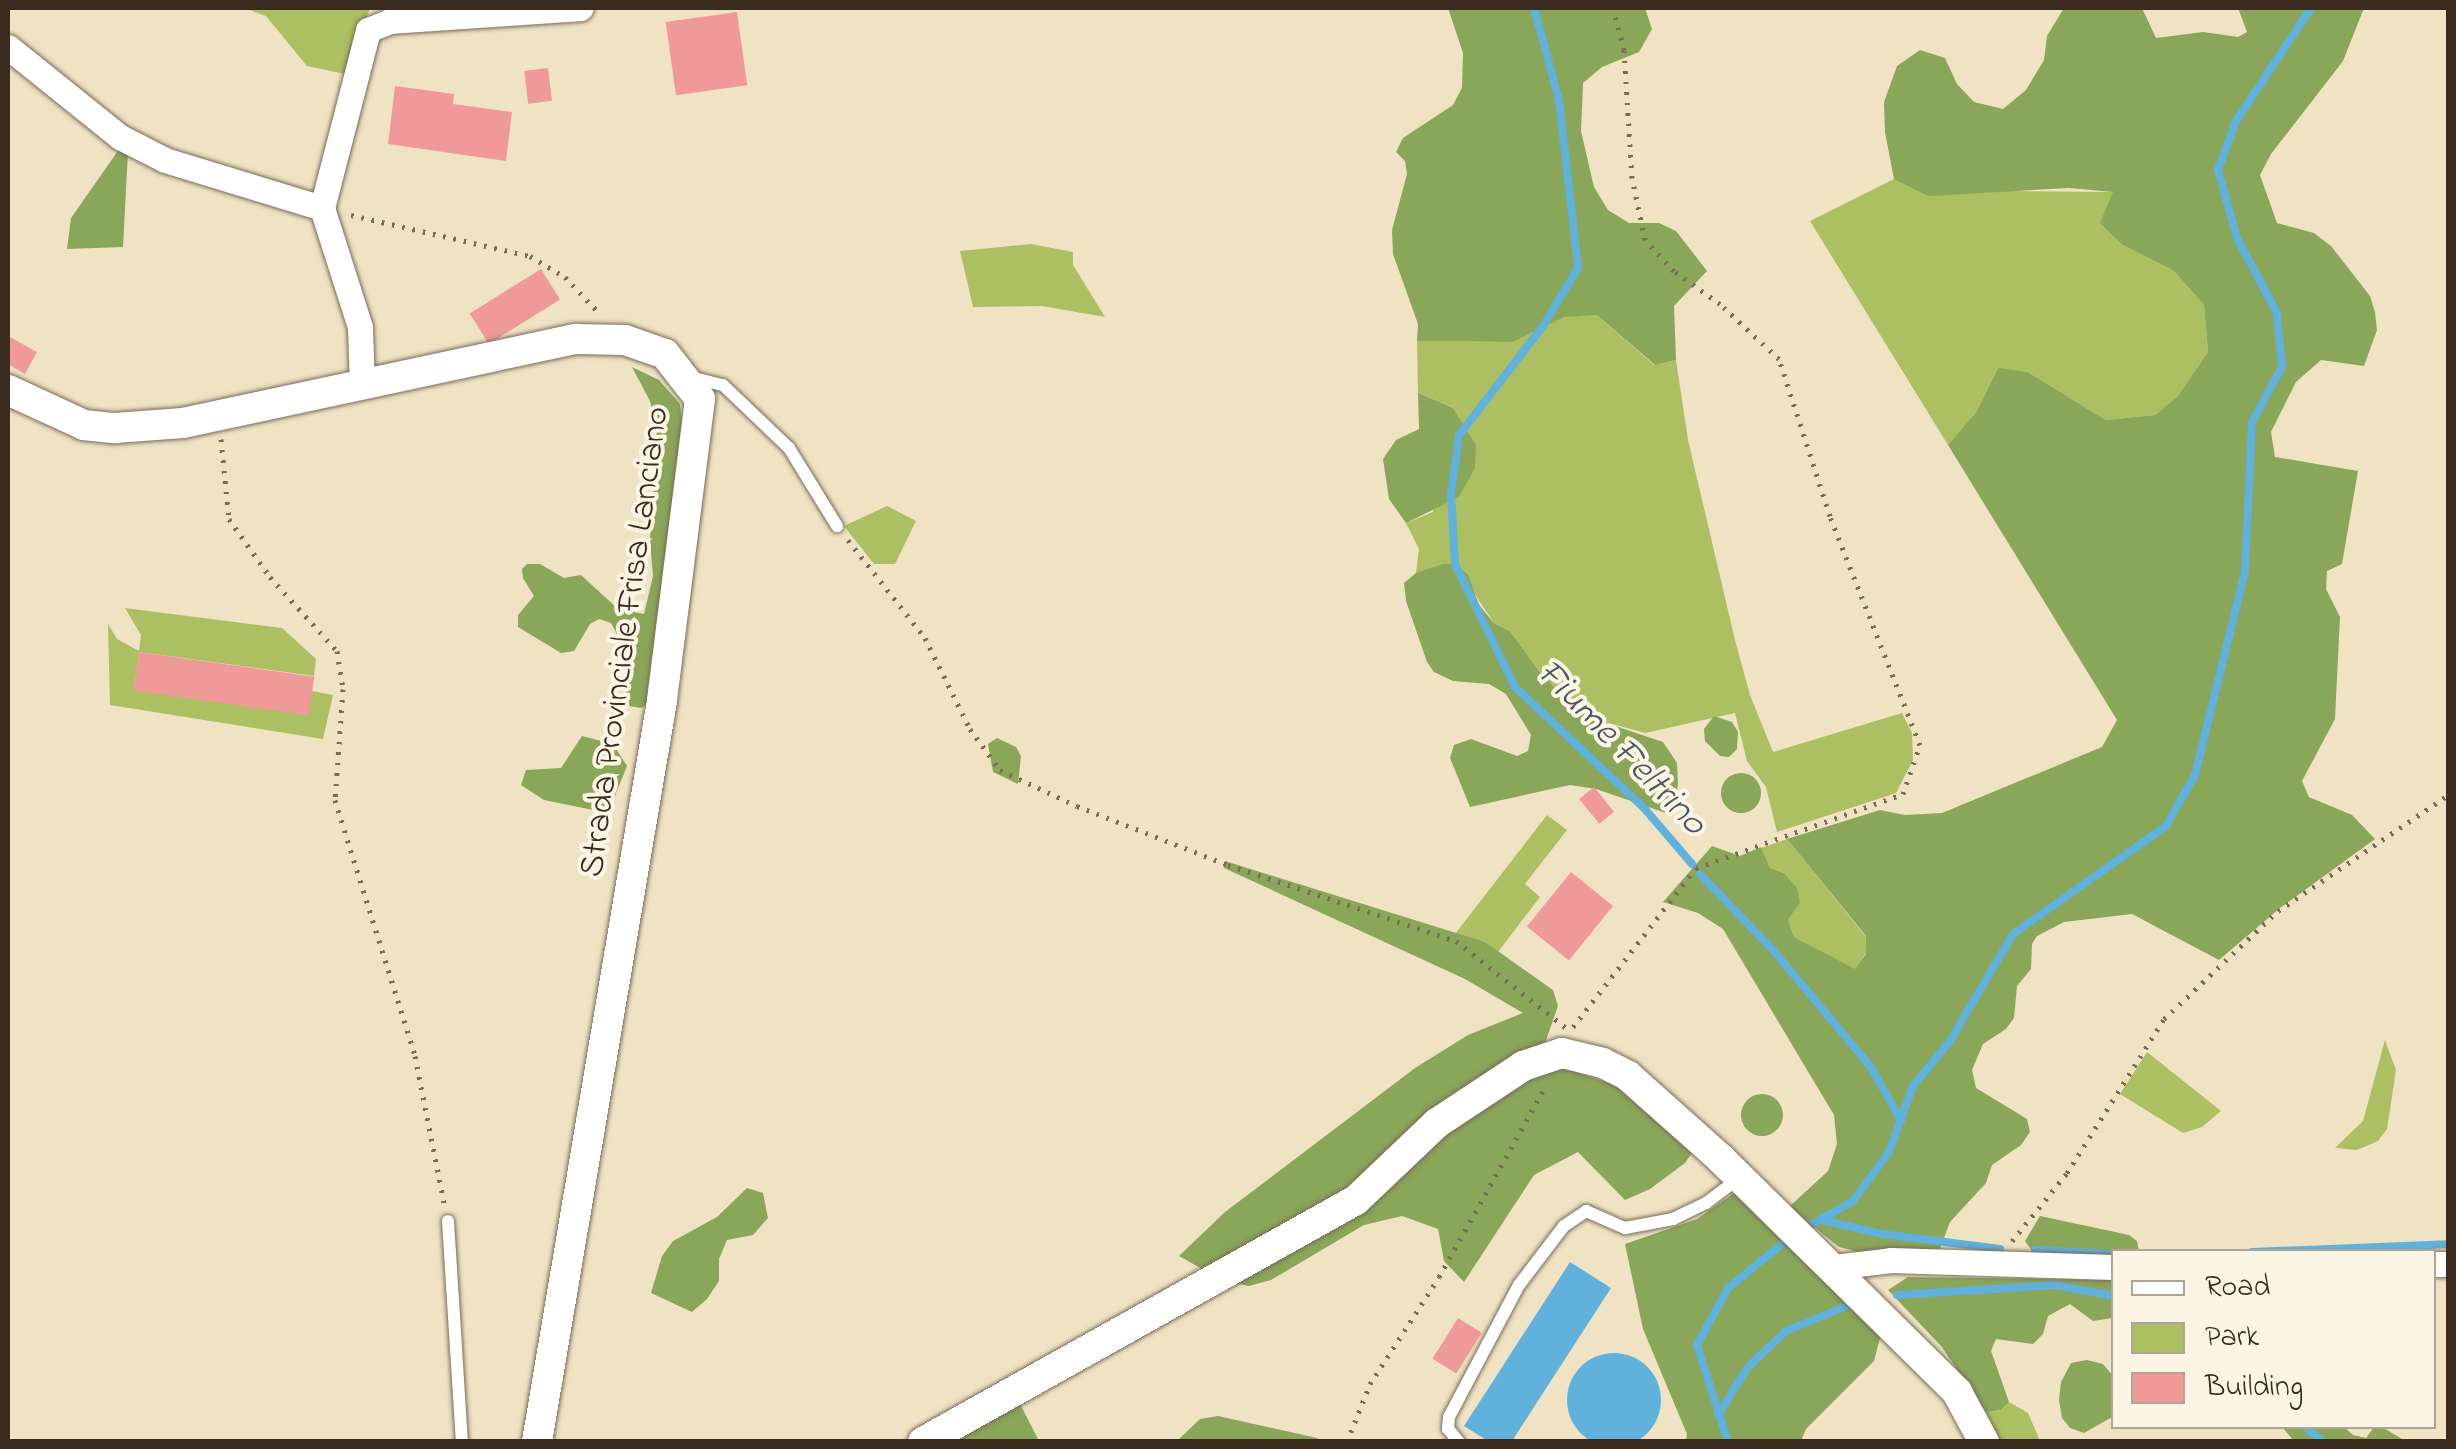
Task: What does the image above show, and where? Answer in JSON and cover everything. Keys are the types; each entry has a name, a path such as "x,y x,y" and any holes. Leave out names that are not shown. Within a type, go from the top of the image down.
{"street":[{"path":"362,385 360,327 322,208 371,19 390,22 581,8"},
{"path":"8,47 120,137 166,160 322,208"},
{"name":"Strada Provinciale Frisa Lanciano","path":"8,390 84,426 166,425 576,339 625,340 665,354 700,399 662,701 538,1442"},
{"path":"923,1442 1355,1202 1437,1123 1523,1066 1562,1053 1603,1063 1628,1076 1740,1178 1958,1392 1984,1442"},
{"path":"1834,1267 1892,1260 2111,1266"}],"lane":[{"path":"682,375 723,385 789,448 837,526"},
{"path":"1459,1442 1448,1428 1449,1416 1519,1286 1564,1226 1586,1211 1625,1228 1673,1219 1706,1204 1740,1178"},
{"path":"448,1221 462,1442"}],"path":[{"path":"837,526 925,638 970,729 1000,770 1077,806 1228,864 1456,940 1570,1032 1696,868 1903,794 1920,746 1830,516 1779,359 1720,304 1674,272 1645,240 1632,178 1624,50 1612,8"},
{"path":"322,208 530,256 566,278 625,340"},
{"path":"218,416 229,519 270,576 337,651 343,689 334,800 415,1056 448,1221"},
{"path":"1994,1263 2067,1173 2164,1019 2278,911 2448,795"},
{"path":"1347,1442 1370,1384 1448,1262 1562,1053"}],"green space":[{"path":"244,8 370,8 345,74 307,66 266,16"},
{"path":"1448,8 1645,8 1652,29 1639,52 1602,67 1583,83 1581,131 1594,187 1608,210 1629,223 1659,223 1676,231 1707,271 1674,306 1676,360 1655,365 1597,315 1564,317 1513,342 1417,341 1418,324 1393,254 1392,230 1407,174 1405,161 1396,152 1403,138 1453,105 1462,88 1463,53"},
{"path":"2064,8 2142,8 2156,38 2203,32 2238,37 2247,32 2238,8 2364,8 2343,61 2271,154 2260,175 2277,223 2314,233 2331,246 2370,296 2375,312 2377,330 2364,366 2321,360 2296,382 2271,432 2275,457 2358,471 2342,564 2327,571 2326,589 2340,617 2335,719 2302,781 2309,797 2352,815 2375,839 2280,908 2219,960 2132,914 2064,922 2037,936 2032,944 2031,969 2017,986 2014,1018 2006,1029 1983,1044 1972,1070 1976,1088 2027,1119 2030,1132 2021,1145 1992,1165 1986,1183 1950,1222 1939,1251 1859,1252 1839,1247 1789,1207 1828,1171 1837,1144 1834,1115 1723,929 1698,913 1663,902 1712,846 1740,856 1761,847 1770,868 1784,873 1797,888 1800,903 1788,920 1794,937 1855,969 1866,954 1866,936 1787,839 1880,810 1905,815 1942,813 2102,747 2117,720 1948,445 1977,411 1998,368 2027,372 2106,420 2155,415 2177,397 2208,352 2204,305 2174,271 2123,245 2100,223 2113,192 2069,188 1928,196 1894,179 1885,132 1884,102 1897,66 1920,50 1945,58 1957,84 1974,102 2003,109 2026,90 2044,60 2047,36"},
{"path":"120,148 128,152 123,247 67,249 71,218"},
{"path":"1894,179 2009,191 2114,192 2123,245 2174,271 2204,305 2208,352 2177,397 2155,415 2106,420 2070,398 1998,368 1977,411 1948,445 1810,221"},
{"path":"1031,244 1073,252 1073,265 1105,317 1042,306 973,307 960,251"},
{"path":"1597,315 1654,365 1676,360 1688,440 1735,640 1750,695 1773,752 1902,713 1912,733 1913,760 1896,793 1777,832 1766,787 1747,761 1735,713 1645,733 1594,719 1571,705 1539,671 1510,631 1494,623 1455,564 1416,573 1419,549 1406,523 1433,512 1453,407 1418,393 1417,341 1513,342 1565,316"},
{"path":"632,367 659,380 680,404 683,434 649,703 641,708 629,706 626,699 629,656 611,623 599,619 590,624 574,651 561,653 518,627 518,615 534,596 523,578 522,569 527,564 540,564 564,578 581,575 618,609 644,614 653,576 650,540 657,431 650,401"},
{"path":"1418,393 1452,407 1476,445 1475,468 1459,497 1406,523 1389,499 1383,459 1396,440 1419,429"},
{"path":"887,506 916,521 895,564 874,564 844,526"},
{"path":"1455,564 1468,575 1479,605 1494,623 1510,631 1539,671 1571,705 1594,719 1663,742 1677,763 1678,784 1675,804 1666,813 1596,789 1570,785 1470,807 1450,758 1454,745 1471,739 1517,756 1528,751 1531,735 1506,694 1489,684 1453,681 1434,672 1427,662 1406,601 1404,583 1416,573"},
{"path":"125,608 282,628 316,659 314,676 139,652 134,690 308,714 312,691 333,695 323,739 110,705 108,624 117,639 139,651 141,635"},
{"path":"1714,716 1732,722 1738,732 1737,749 1729,757 1720,756 1705,741 1704,729"},
{"path":"582,736 613,744 627,766 608,813 544,800 521,785 526,770 561,768"},
{"path":"997,738 1016,747 1021,756 1018,784 993,772 988,744"},
{"path":"1741,773 1755,779 1761,793 1755,807 1741,813 1727,807 1721,793 1727,779"},
{"path":"1547,815 1567,830 1525,884 1540,897 1498,952 1485,942 1455,934"},
{"path":"1787,839 1866,937 1866,953 1855,970 1794,937 1788,920 1800,903 1784,873 1770,868 1761,848"},
{"path":"1225,861 1485,942 1553,990 1558,1006 1545,1043 1335,1197 1213,1267 1202,1269 1179,1256 1225,1212 1415,1068 1468,1035 1523,1013 1465,979 1224,868"},
{"path":"2385,1040 2396,1070 2387,1129 2378,1141 2357,1150 2335,1148 2363,1121"},
{"path":"2147,1052 2221,1111 2202,1127 2183,1133 2120,1094"},
{"path":"1557,1066 1615,1085 1693,1151 1685,1163 1650,1189 1625,1200 1578,1152 1534,1175 1464,1282 1444,1261 1438,1229 1402,1216 1364,1225 1271,1280 1249,1286 1220,1280 1515,1078"},
{"path":"1762,1094 1777,1100 1783,1115 1777,1130 1762,1136 1747,1130 1741,1115 1747,1100"},
{"path":"747,1188 763,1193 768,1218 753,1235 727,1240 719,1259 719,1281 707,1299 692,1312 651,1293 662,1256 673,1241 717,1217"},
{"path":"1737,1191 1882,1330 1874,1361 1806,1429 1801,1441 1686,1441 1687,1434 1643,1329 1625,1244 1697,1219"},
{"path":"2040,1216 2129,1235 2137,1241 2139,1249 2111,1249 2111,1259 2033,1252 2025,1241"},
{"path":"1908,1277 2111,1280 2111,1318 2093,1321 2070,1304 2048,1316 2043,1334 2033,1344 1996,1339 1991,1351 2009,1402 2001,1410 1986,1412 1941,1346 1888,1290"},
{"path":"2087,1360 2103,1364 2111,1374 2111,1418 2084,1433 2070,1428 2062,1418 2061,1382 2071,1363"},
{"path":"1018,1400 1039,1441 944,1442"},
{"path":"2009,1402 2028,1413 2040,1441 2000,1441 1986,1412 2001,1410"},
{"path":"1218,1416 1322,1441 1177,1441 1200,1419"},
{"path":"2284,1429 2346,1429 2366,1438 2373,1429 2385,1429 2402,1439 2294,1441"}],"water":[{"path":"1570,1262 1611,1288 1512,1441 1488,1441 1464,1426"},
{"path":"1614,1353 1632,1357 1647,1367 1657,1382 1661,1400 1657,1418 1647,1433 1632,1443 1614,1447 1596,1443 1581,1433 1571,1418 1567,1400 1571,1382 1581,1367 1596,1357"}],"building":[{"path":"737,12 747,85 676,95 666,22"},
{"path":"548,68 552,101 528,104 524,71"},
{"path":"395,86 454,94 453,104 512,112 506,161 388,144"},
{"path":"541,269 560,300 489,344 470,314"},
{"path":"8,336 37,352 25,374 8,364"},
{"path":"139,652 314,677 309,715 134,691"},
{"path":"1594,787 1614,812 1599,824 1579,799"},
{"path":"1571,872 1613,906 1569,960 1527,926"},
{"path":"1458,1318 1482,1333 1456,1374 1433,1359"}],"waterway":[{"name":"Fiume Feltrino","path":"1534,8 1559,100 1578,268 1543,326 1459,435 1451,494 1455,564 1515,687 1644,808 1692,864"},
{"path":"1804,1229 1853,1201 1889,1152 1913,1086 1950,1041 2013,934 2166,826 2195,775 2245,571 2252,422 2282,367 2277,313 2237,238 2218,170 2236,121 2311,8"},
{"name":"Fiume Feltrino","path":"1700,874 1773,950 1871,1067 1901,1121"},
{"path":"1822,1220 1882,1234 2000,1249"},
{"name":"Fiume Feltrino","path":"1728,1442 1697,1345 1728,1288 1792,1236"},
{"path":"2326,1249 2448,1244"},
{"path":"2035,1250 2111,1254"},
{"path":"1897,1295 2055,1285 2111,1295"},
{"path":"1718,1415 1748,1367 1786,1331 1849,1305"},
{"path":"2308,1429 2324,1442"}]}
